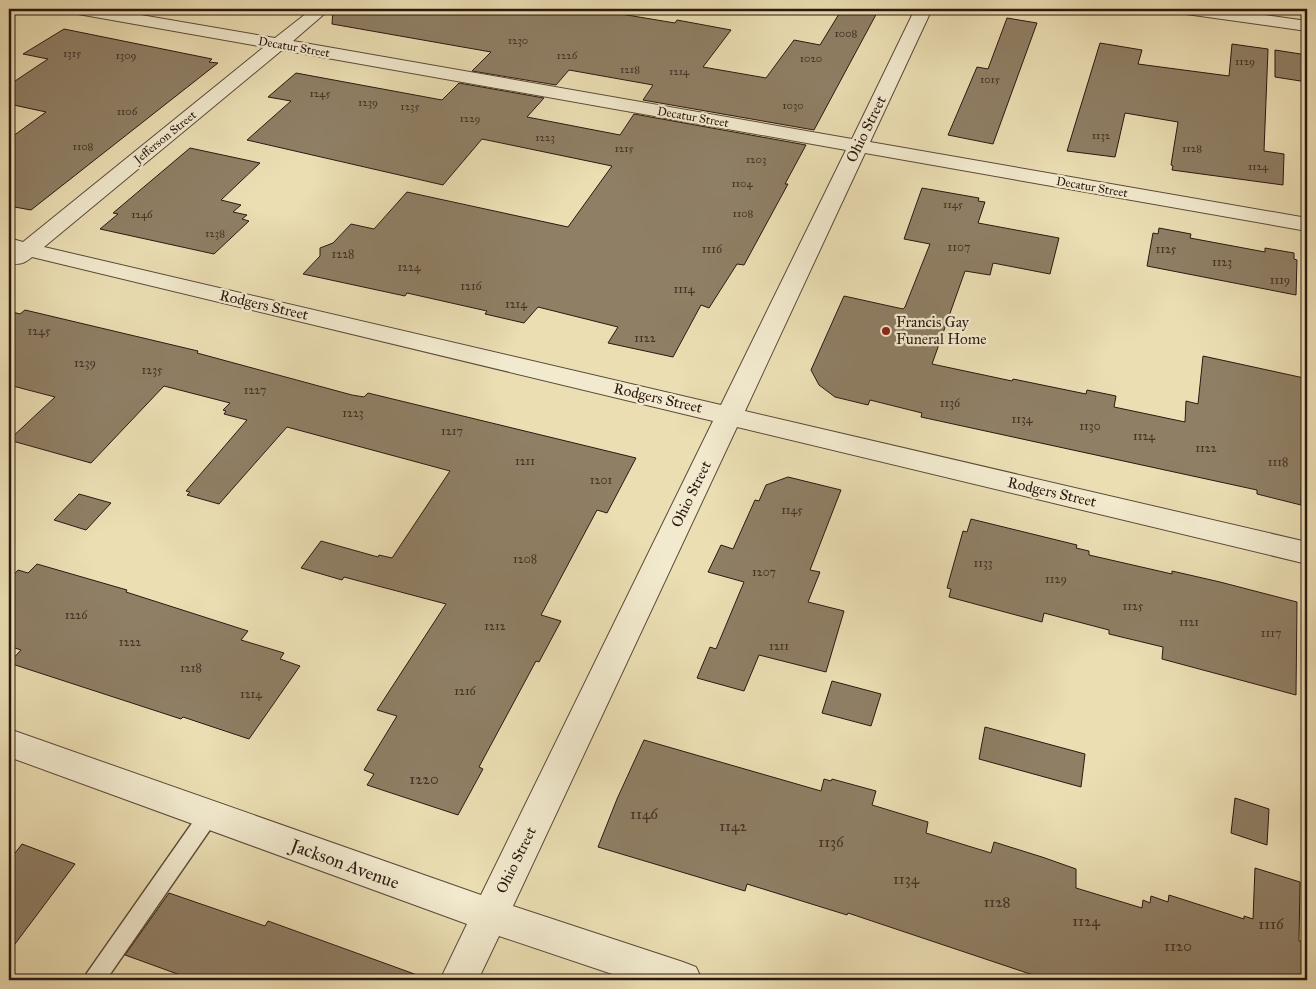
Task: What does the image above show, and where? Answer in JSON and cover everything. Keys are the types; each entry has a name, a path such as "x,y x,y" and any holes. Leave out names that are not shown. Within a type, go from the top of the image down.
{"street":[{"name":"Decatur Street","path":"78,9 1307,225"},
{"name":"Jefferson Street","path":"15,253 322,9"},
{"name":"Ohio Street","path":"459,980 924,9"},
{"path":"1186,9 1307,26"},
{"name":"Rodgers Street","path":"15,253 730,415 1307,553"},
{"name":"Jackson Avenue","path":"9,743 489,915 683,980"}],"lane":[{"path":"94,980 209,815"}],"building":[{"path":"333,9 591,9 675,23 677,20 731,30 703,67 766,78 794,40 820,45 842,9 879,9 814,130 643,100 653,85 569,70 556,85 472,71 491,52 332,24"},
{"path":"1007,18 1037,23 993,144 948,135 977,67 988,69"},
{"path":"64,29 212,59 209,62 218,63 31,210 9,206 9,139 46,112 9,104 9,85 48,59 23,54"},
{"path":"1100,43 1142,50 1138,64 1229,76 1232,44 1268,49 1264,151 1284,154 1283,185 1172,170 1173,166 1171,165 1178,122 1125,113 1115,157 1067,151"},
{"path":"1275,50 1307,55 1307,82 1275,77"},
{"path":"296,73 442,100 459,83 544,98 527,117 620,135 634,114 806,145 785,184 788,184 744,265 737,264 709,308 701,305 673,357 608,343 618,327 538,307 524,323 485,314 487,311 407,293 405,296 303,274 320,256 320,248 333,243 351,224 374,229 407,192 568,227 612,166 482,139 443,185 247,140 291,101 268,97"},
{"path":"190,148 260,163 221,200 241,205 233,212 247,215 242,219 249,221 214,254 100,229 118,214 113,213"},
{"path":"922,188 979,198 978,201 985,202 978,223 1059,238 1050,274 993,263 990,275 965,271 932,364 1086,394 1087,390 1116,396 1114,407 1185,422 1186,401 1198,404 1203,356 1304,378 1301,505 1257,494 1257,490 921,417 922,413 870,400 868,405 835,397 819,385 811,370 844,296 903,309 905,307 930,244 904,239"},
{"path":"1159,228 1191,234 1190,238 1265,252 1265,248 1294,253 1294,259 1297,260 1296,295 1147,266 1153,233 1158,234"},
{"path":"25,310 198,351 197,353 352,395 364,397 368,393 636,458 607,513 597,510 541,615 561,621 539,662 536,661 479,767 483,769 458,815 367,785 374,774 364,770 397,716 377,710 446,604 344,577 342,580 301,568 321,541 378,557 379,555 392,558 450,471 287,427 219,504 187,495 190,492 186,491 247,420 224,414 226,411 223,410 230,403 164,386 91,463 9,440 55,397 9,385 9,311 20,314"},
{"path":"788,477 841,490 810,570 820,572 808,602 844,611 826,672 759,655 744,691 697,678 710,647 716,649 744,582 708,572 721,545 733,549 755,500 759,501 766,485"},
{"path":"79,494 111,503 86,530 54,520"},
{"path":"971,519 1077,545 1076,548 1089,551 1089,555 1172,574 1172,571 1297,602 1296,695 1162,659 1163,647 1109,634 1109,630 1044,613 1042,622 949,597 951,589 947,588 963,531 967,532"},
{"path":"37,564 127,590 126,592 248,631 241,640 284,653 280,659 300,666 249,739 9,663 21,650 9,646 9,580 18,570 28,573"},
{"path":"832,681 881,694 871,726 822,713"},
{"path":"985,727 1085,754 1081,787 979,759"},
{"path":"644,740 821,791 824,779 831,781 832,779 876,791 872,805 928,822 926,833 991,853 994,842 1042,857 1076,869 1076,888 1142,908 1143,900 1150,903 1151,896 1168,902 1169,895 1244,919 1244,916 1253,919 1255,868 1300,882 1299,941 1307,943 1307,980 1048,980 848,913 847,915 747,884 745,891 598,847 617,799"},
{"path":"1235,798 1269,809 1267,845 1231,833"},
{"path":"22,844 75,864 9,952 9,861"},
{"path":"169,893 265,926 268,921 420,976 420,980 194,980 125,955"}],"place":[{"name":"Francis Gay Funeral Home","path":"886,331"}]}
